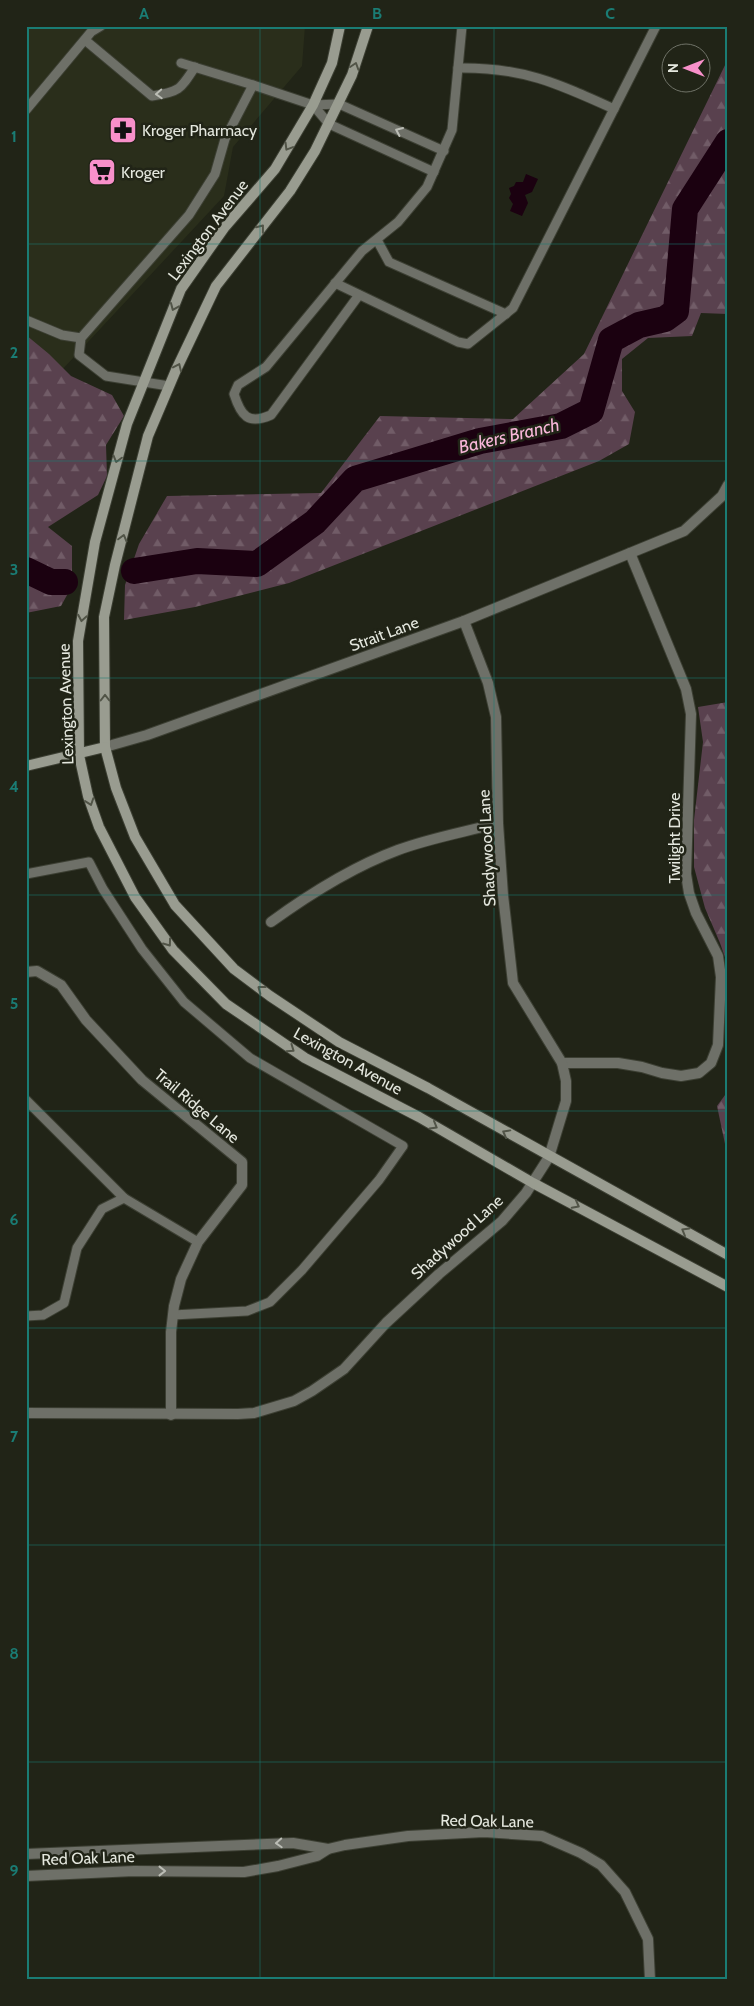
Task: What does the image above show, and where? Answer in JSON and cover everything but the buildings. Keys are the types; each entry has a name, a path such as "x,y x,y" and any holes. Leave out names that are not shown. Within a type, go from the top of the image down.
{"street":[{"name":"Lexington Avenue","path":"340,26 332,62 313,105 274,169 224,228 181,289 127,424 95,542 78,641 79,754 88,796 99,827 135,897 174,950 226,1004 305,1058 419,1118 532,1183 728,1287"},
{"name":"Lexington Avenue","path":"368,26 352,75 329,124 290,191 216,286 169,386 148,436 115,565 104,617 105,747 116,788 135,837 175,905 234,969 270,996 339,1042 428,1088 728,1255"},
{"name":"Strait Lane","path":"26,766 79,754 147,735 464,621 684,531 722,496 728,485"},
{"name":"Twilight Drive","path":"562,1063 618,1063 642,1067 662,1074 681,1076 699,1074 711,1063 718,1045 721,977 718,956 696,913 689,892 686,874 691,714 686,689 630,553"},
{"name":"Shadywood Lane","path":"26,1413 212,1416 254,1413 294,1401 344,1369 392,1317 438,1274 502,1220 532,1183 549,1157 566,1101 566,1081 562,1063 513,983 503,895 498,823 496,718 488,683 464,621"},
{"path":"271,922 307,896 353,869 399,850 498,823"},
{"name":"Trail Ridge Lane","path":"26,972 37,971 62,985 86,1020 142,1080 242,1162 242,1184 198,1242 181,1279 171,1332 171,1415"},
{"name":"Red Oak Lane","path":"26,1876 134,1871 244,1872 317,1856 328,1849 345,1845 408,1836 484,1832 542,1836 564,1845 601,1865 625,1892 648,1940 650,1980"},
{"name":"Red Oak Lane","path":"26,1854 293,1843 328,1849"}],"lane":[{"path":"26,110 91,32 101,26"},
{"path":"359,295 271,415 258,420 248,418 239,411 234,394 238,385 266,367 362,251 398,222 427,187 452,130 462,26"},
{"path":"335,283 458,342 468,344 514,308 656,26"},
{"path":"85,40 152,96 172,93 185,83 196,67"},
{"path":"181,63 313,105 339,104 444,151"},
{"path":"458,68 515,71 558,84 614,109"},
{"path":"169,386 106,376 78,355 81,338 189,215 216,174 224,139 253,85"},
{"path":"313,105 329,124 434,172"},
{"path":"377,240 389,262 506,314"},
{"path":"26,320 62,335 81,338"},
{"path":"26,874 89,862 142,950 184,1002 250,1058 403,1146 379,1180 302,1270 270,1302 248,1311 173,1315"},
{"path":"26,1100 124,1198 198,1242"},
{"path":"26,1316 43,1315 64,1303 77,1248 102,1209 124,1198"}],"shaded area":[{"path":"26,26 305,26 302,66 233,147 224,196 33,401 26,403"},
{"path":"526,174 538,179 532,192 525,195 528,203 522,216 510,211 513,204 509,198 511,194 509,188 514,186 516,182 523,182"}],"green space":[{"path":"728,59 728,314 701,313 692,336 648,338 622,359 622,391 635,412 629,444 599,461 289,583 195,607 124,620 125,585 139,544 167,496 321,493 380,416 513,419 584,354"},
{"path":"26,335 71,376 112,395 124,416 106,445 107,476 98,495 48,527 72,546 72,586 61,606 26,613"},
{"path":"728,702 728,966 705,908 694,867 694,820 703,742 698,707"},
{"path":"728,1091 728,1158 717,1106"}],"waterway":[{"name":"Bakers Branch","path":"134,571 197,561 257,564 315,522 355,479 480,441 561,426 591,411 611,340 639,325 665,319 676,311 685,209 728,142"},
{"name":"Bakers Branch","path":"26,570 51,582 65,582"}],"place":[{"name":"Kroger Pharmacy","path":"123,130"},
{"name":"Kroger","path":"102,172"}]}
